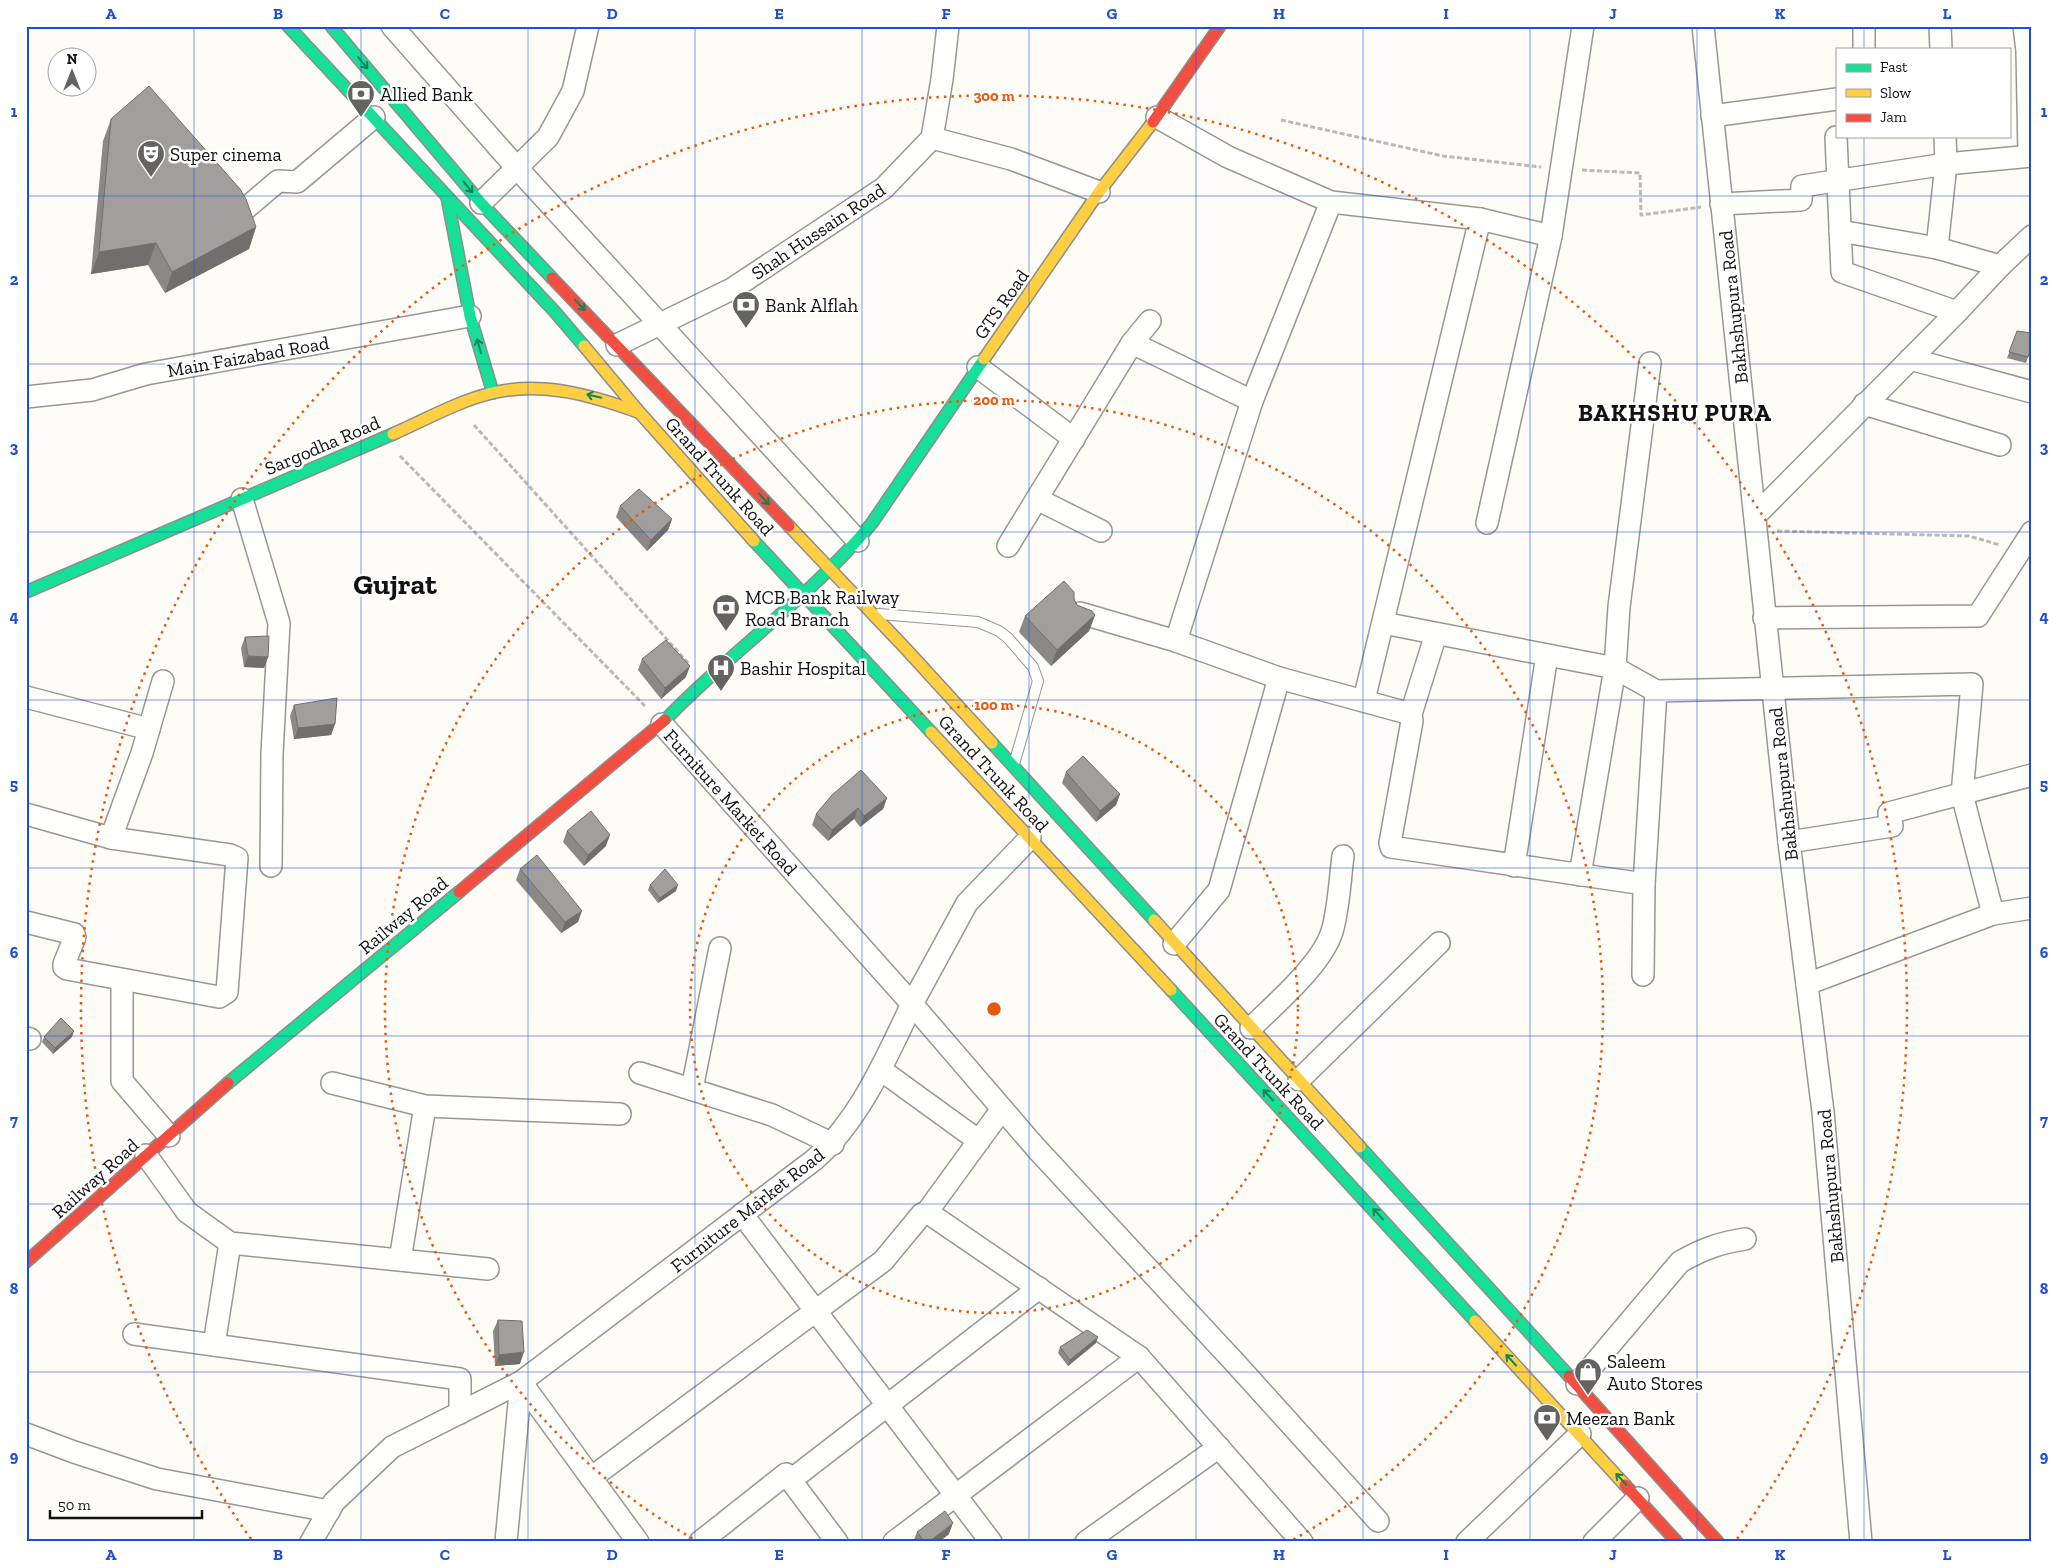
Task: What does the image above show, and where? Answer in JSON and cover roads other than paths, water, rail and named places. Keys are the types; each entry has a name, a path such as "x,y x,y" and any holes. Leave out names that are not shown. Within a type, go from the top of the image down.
{"main road":[{"name":"Grand Trunk Road","path":"288,26 555,312 640,413 803,595 1399,1232 1677,1542"},
{"name":"Grand Trunk Road","path":"331,26 481,203 873,614 1299,1080 1418,1217 1577,1384 1718,1542"},
{"name":"GTS Road","path":"803,595 831,570 858,541 1099,192 1157,117 1220,26"},
{"path":"448,197 470,316 493,393"},
{"name":"Sargodha Road","path":"26,592 457,406 493,393 545,388 601,398 640,413"},
{"name":"Railway Road","path":"26,1262 242,1071 662,724 704,680 803,595"}],"street":[{"path":"392,26 517,168 858,541"},
{"path":"481,203 548,137 573,91 588,26"},
{"path":"948,26 942,79 932,138 1011,159 1099,192"},
{"path":"1487,522 1550,236 1584,26"},
{"name":"Bakhshupura Road","path":"1702,26 1789,842 1824,1112 1861,1542"},
{"path":"1864,26 1864,48"},
{"path":"1940,26 1941,48"},
{"path":"1722,204 1801,200 1802,186 1946,164 2030,156 2023,42"},
{"path":"1712,116 1836,99"},
{"path":"244,210 278,181 297,182 374,117"},
{"path":"1157,117 1228,157 1331,202 1480,220 1550,236"},
{"name":"Shah Hussain Road","path":"618,345 732,289 884,188 932,138"},
{"path":"1836,138 1842,272 1957,312"},
{"path":"1937,248 1946,164 1945,138"},
{"path":"1176,641 1252,401 1331,202"},
{"path":"1364,700 1480,220"},
{"path":"1840,231 1937,248 2000,266"},
{"path":"1756,523 1864,404 2032,236"},
{"name":"Main Faizabad Road","path":"26,397 92,390 146,374 470,316"},
{"path":"1008,546 1132,343 1150,321"},
{"path":"1132,343 1252,401"},
{"path":"1910,358 2032,392"},
{"path":"1580,875 1615,668 1619,607 1650,363"},
{"path":"978,367 1074,438"},
{"path":"1864,404 2000,445"},
{"path":"242,499 279,623 272,754 271,866"},
{"path":"1037,499 1101,531"},
{"path":"1764,618 1978,616 2032,532"},
{"path":"1080,613 1176,641 1279,678 1411,714"},
{"path":"1383,624 1615,668 1656,691 1972,684 1962,794 1993,914"},
{"path":"1436,634 1411,714 1412,721 1391,846 1514,866 1644,884"},
{"path":"1514,866 1546,655"},
{"path":"1174,944 1219,890 1279,678"},
{"path":"111,838 149,729 163,681"},
{"path":"1643,975 1644,884 1656,691"},
{"path":"26,698 149,729"},
{"name":"Furniture Market Road","path":"311,1542 334,1502 392,1447 521,1382 833,1144 881,1070 912,1004 662,724"},
{"path":"1789,842 1892,826 1889,813 2032,775"},
{"path":"26,814 111,838 230,855 237,858 227,992 219,997 66,969 64,964 75,935 26,922"},
{"path":"1030,838 967,903 912,1004 1036,1148 1238,1366 1378,1522"},
{"path":"1251,1028 1325,948 1333,928 1343,856"},
{"path":"1807,984 1993,914 2032,910 2032,918"},
{"path":"1299,1080 1439,943"},
{"path":"692,1089 720,948"},
{"path":"122,980 122,1081 168,1136"},
{"path":"881,1070 979,1142"},
{"path":"640,1073 772,1115 833,1144"},
{"path":"332,1084 425,1106 620,1114"},
{"path":"400,1260 425,1106"},
{"path":"591,1478 883,1261 922,1214 927,1212 1002,1109"},
{"path":"146,1155 186,1212 230,1243 488,1269"},
{"path":"927,1212 1139,1357 1219,1447 1294,1539"},
{"path":"742,1214 992,1542"},
{"path":"1577,1384 1680,1262 1700,1250 1720,1243 1746,1239"},
{"path":"214,1345 230,1243"},
{"path":"791,1480 1039,1288"},
{"path":"134,1334 460,1379 460,1413"},
{"path":"894,1542 1139,1357"},
{"path":"521,1382 591,1478 630,1536"},
{"path":"506,1542 521,1382"},
{"path":"26,1434 157,1479 329,1511"},
{"path":"1467,1542 1580,1434"},
{"path":"1086,1542 1219,1447"},
{"path":"700,1542 784,1475 788,1476 838,1542"},
{"path":"1594,1542 1638,1498"}],"lane":[{"path":"873,614 978,622 999,631 1008,638 1033,667 1038,681 1013,767"}],"place":[{"name":"Allied Bank","path":"361,118"},
{"name":"Super cinema","path":"151,178"},
{"name":"Bank Alflah","path":"746,329"},
{"name":"MCB Bank Railway Road Branch","path":"726,632"},
{"name":"Bashir Hospital","path":"721,692"},
{"name":"Saleem Auto Stores","path":"1588,1396"},
{"name":"Meezan Bank","path":"1547,1442"}],"district":[{"name":"BAKHSHU PURA","path":"1675,413"},
{"name":"Gujrat","path":"395,584"}]}
